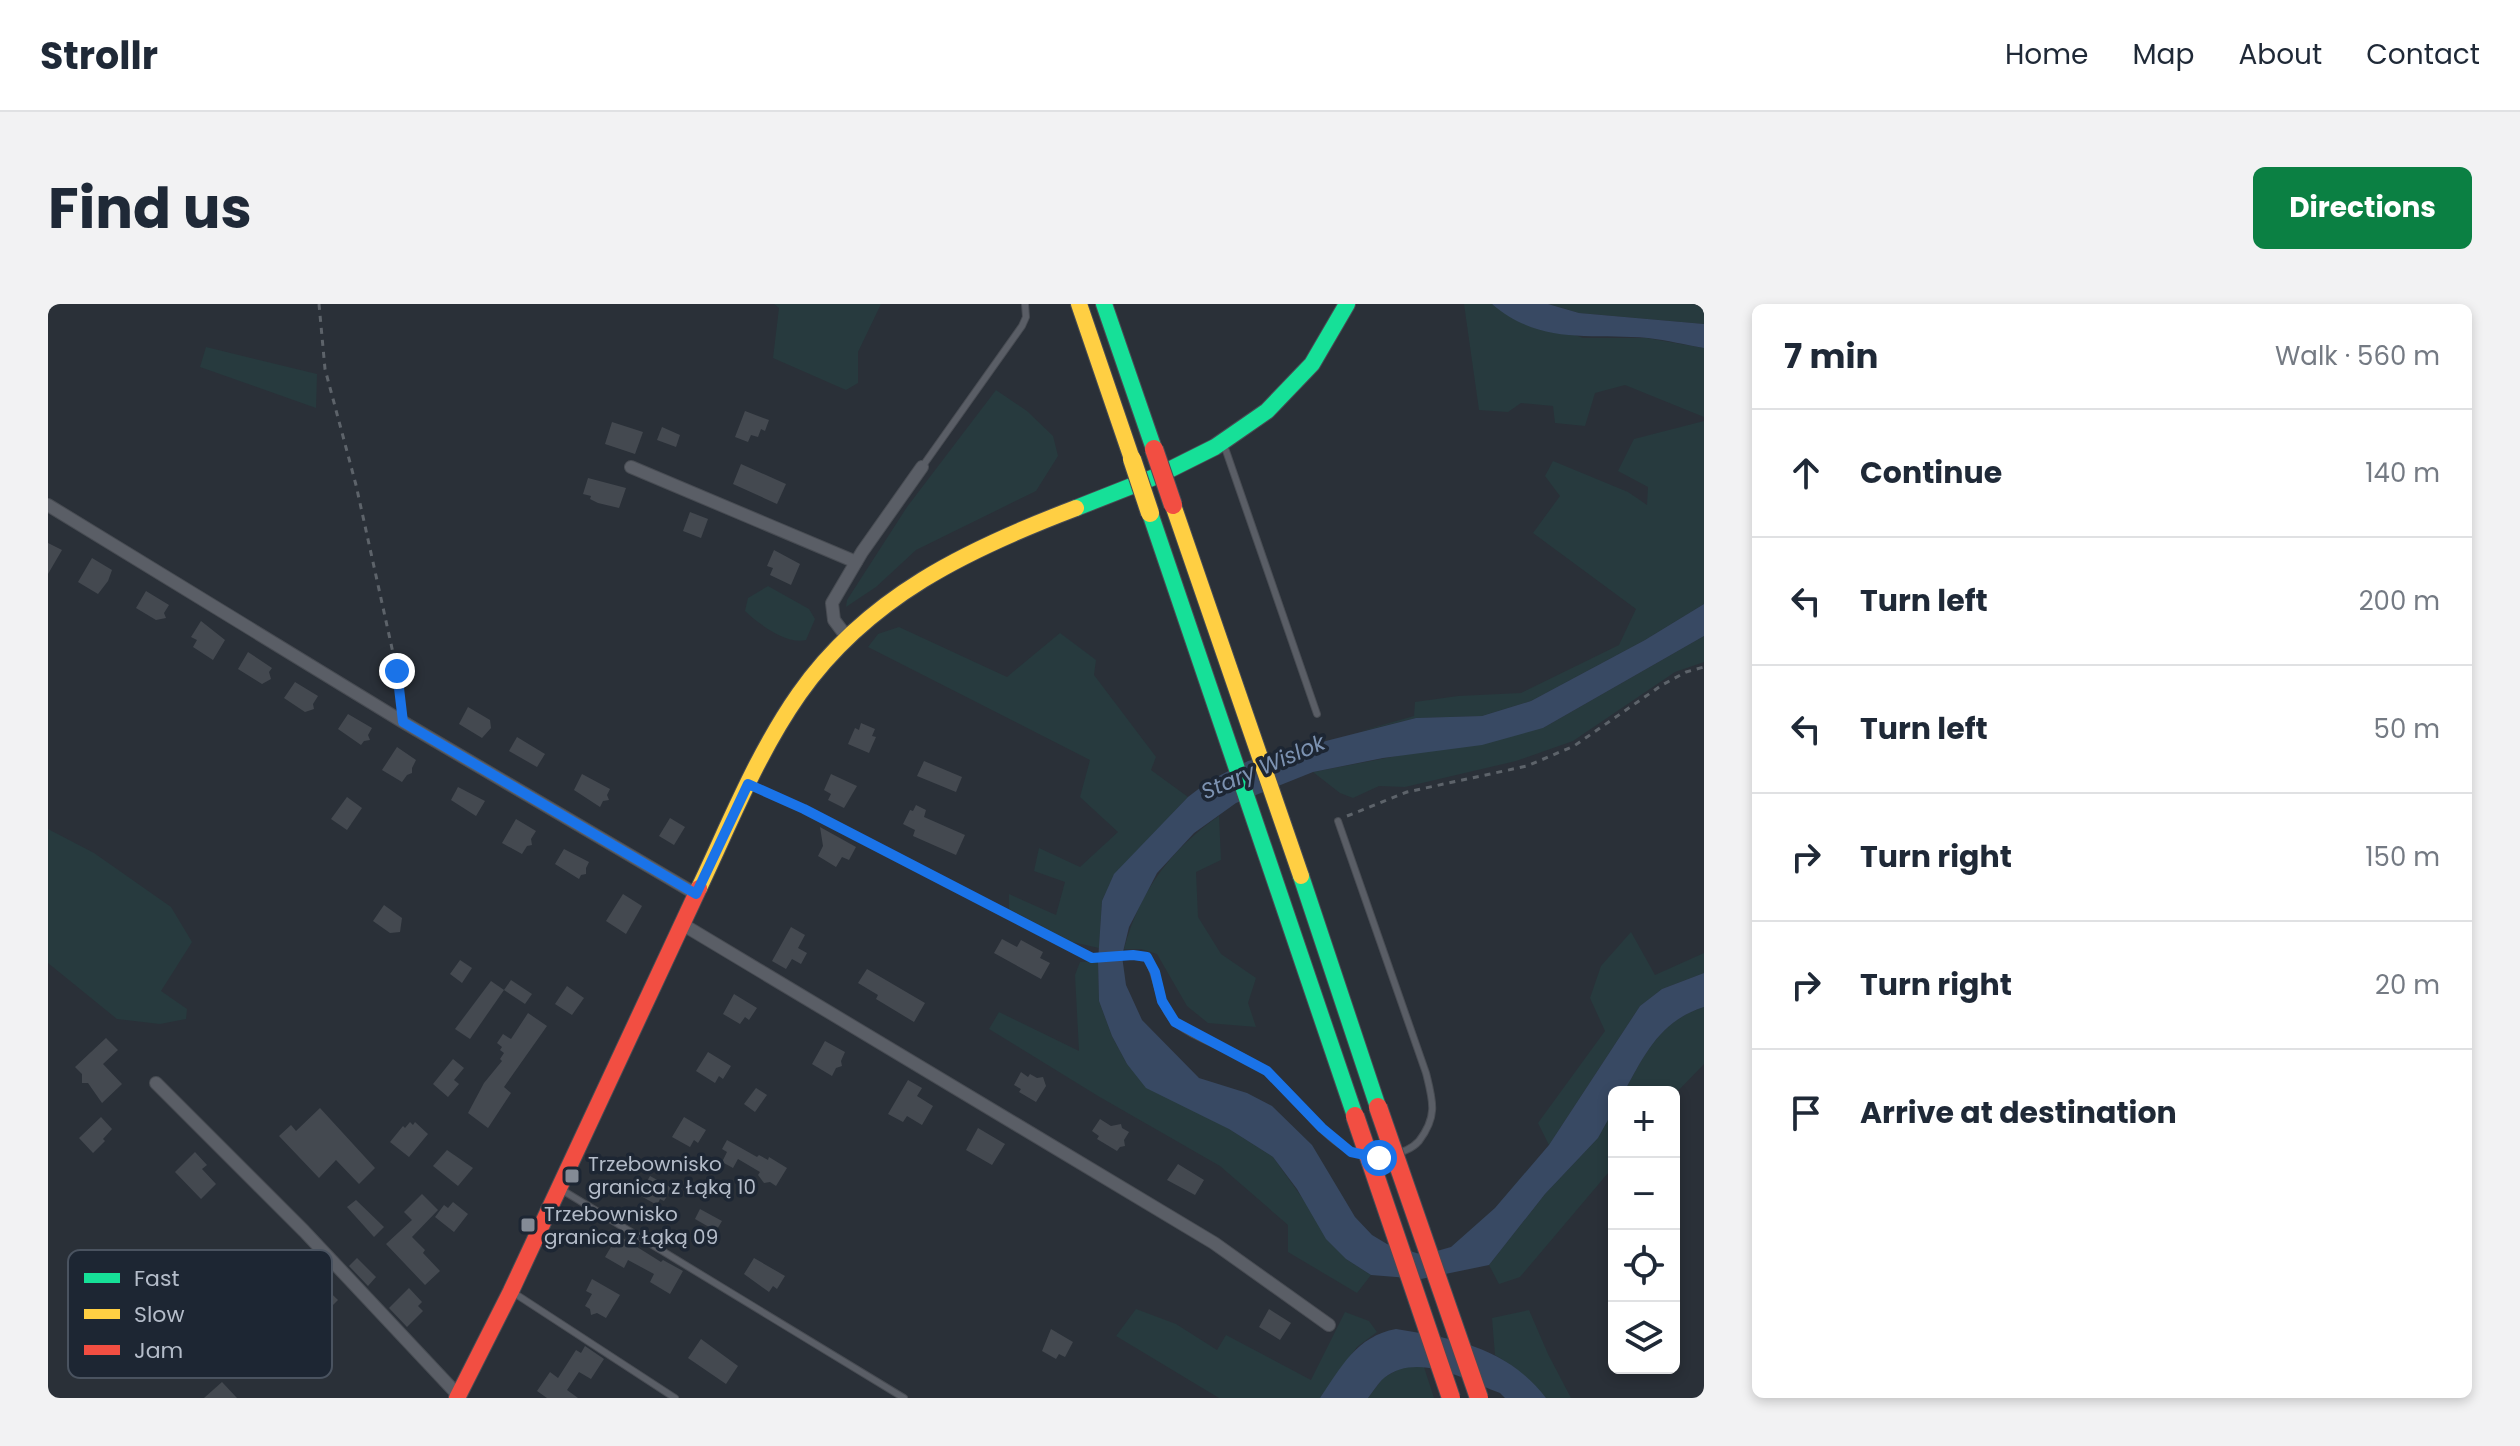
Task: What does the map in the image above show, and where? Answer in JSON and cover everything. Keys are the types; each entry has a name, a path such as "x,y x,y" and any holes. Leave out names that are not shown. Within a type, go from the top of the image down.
{"main road":[{"path":"1079,304 1451,1398"},
{"path":"1104,304 1479,1398"},
{"path":"458,1397 511,1291 748,784 777,725 808,679 846,636 915,582 958,558 1167,472 1251,425 1278,403 1307,371 1331,336 1347,304"}],"street":[{"path":"631,467 856,562"},
{"path":"846,636 834,620 832,603 856,562 922,467"},
{"path":"48,505 403,722 696,894"},
{"path":"682,924 1214,1243 1329,1325"},
{"path":"156,1083 322,1250"},
{"path":"332,1261 458,1397"}],"lane":[{"path":"922,467 1022,326 1026,317 1025,304"},
{"path":"1223,443 1317,714"},
{"path":"748,784 804,809 1092,958 1147,957 1155,972 1162,1001 1175,1022 1267,1071 1322,1128 1351,1152 1379,1158 1404,1152 1416,1145 1427,1129 1435,1106 1338,821"},
{"path":"559,1188 904,1398"},
{"path":"511,1291 675,1398"}],"path":[{"path":"319,304 325,369 356,485 397,671 403,722"},
{"path":"1338,821 1407,792 1527,766 1574,746 1662,685 1686,672 1704,667"}],"green space":[{"path":"774,304 881,304 858,352 858,383 846,390 773,358 779,308"},
{"path":"1464,304 1492,304 1583,338 1647,338 1704,348 1704,417 1625,385 1595,393 1585,426 1555,423 1553,406 1521,403 1508,412 1479,410"},
{"path":"1548,304 1704,304 1704,324 1579,313"},
{"path":"206,347 317,374 316,408 200,367"},
{"path":"996,390 1027,411 1053,436 1058,456 1036,491 916,550 876,587 846,607 847,600 907,507"},
{"path":"1704,421 1704,604 1645,640 1531,701 1482,716 1416,718 1358,732 1414,716 1415,702 1521,693 1619,645 1636,609 1533,533 1560,496 1545,476 1553,461 1628,492 1647,505 1648,487 1618,471 1634,439"},
{"path":"768,586 809,609 815,619 806,640 782,637 745,611 748,598"},
{"path":"899,627 1007,677 1060,633 1096,660 1094,675 1156,757 1151,770 1188,797 1114,875 1102,901 1099,948 1072,942 1009,909 1009,894 1056,915 1065,882 1034,871 1039,848 1080,867 1118,832 1080,797 1090,760 868,647 878,634"},
{"path":"1704,636 1704,662 1675,672 1573,741 1516,761 1405,787 1379,786 1353,798 1340,793 1313,772 1543,728"},
{"path":"1219,816 1221,860 1196,872 1198,917 1221,954 1256,978 1248,1003 1256,1027 1208,1023 1187,1006 1157,954 1141,949 1124,949 1138,909 1159,874 1186,843"},
{"path":"48,829 94,853 171,907 192,942 161,991 187,1009 186,1019 160,1024 117,1019 48,963"},
{"path":"1631,932 1655,975 1704,953 1704,973 1662,989 1640,1006 1549,1145 1538,1123 1605,1031 1590,998 1601,966"},
{"path":"1098,961 1099,1001 1127,1064 1273,1157 1346,1259 1371,1275 1357,1293 1288,1252 1288,1225 1220,1166 989,1029 999,1012 1079,1051 1075,975 1080,962"},
{"path":"1704,1007 1704,1064 1680,1089 1680,1086 1627,1086 1655,1040 1689,1013"},
{"path":"1608,1120 1608,1173 1520,1277 1499,1284 1489,1265 1545,1194 1598,1138"},
{"path":"1136,1309 1176,1324 1217,1350 1226,1335 1311,1380 1345,1312 1369,1321 1377,1332 1357,1347 1320,1398 1219,1398 1116,1336"},
{"path":"1529,1310 1571,1398 1546,1398 1514,1367 1495,1355 1492,1318"},
{"path":"1403,1367 1424,1367 1434,1398 1368,1398 1383,1378"}],"water":[{"path":"1492,304 1548,304 1579,313 1704,324 1704,348 1648,338 1548,332 1510,317"},
{"name":"Stary Wislok","path":"1704,604 1704,636 1543,728 1482,745 1383,758 1313,772 1236,803 1194,833 1157,873 1129,927 1122,956 1126,985 1142,1020 1199,1078 1247,1093 1272,1106 1312,1145 1355,1217 1372,1235 1387,1244 1423,1255 1451,1247 1495,1208 1549,1145 1640,1006 1662,989 1704,973 1704,1007 1676,1021 1655,1040 1627,1086 1608,1086 1608,1120 1598,1138 1545,1194 1489,1265 1421,1279 1371,1275 1346,1259 1326,1239 1297,1189 1273,1157 1229,1129 1146,1088 1127,1064 1099,1001 1102,901 1114,874 1188,797 1209,781 1248,761 1416,718 1482,716 1531,701 1645,640"},
{"path":"1396,1329 1478,1348 1515,1367 1546,1398 1505,1398 1500,1393 1458,1376 1412,1367 1397,1370 1384,1378 1368,1398 1320,1398 1351,1354 1371,1338"}],"building":[{"path":"745,411 769,420 765,431 761,429 758,437 751,435 748,442 735,437"},
{"path":"612,422 643,432 635,454 605,444"},
{"path":"662,427 680,435 676,447 657,440"},
{"path":"741,464 786,484 777,504 733,484"},
{"path":"588,478 626,488 619,508 598,503 590,499 591,496 583,494"},
{"path":"690,512 708,519 701,538 683,531"},
{"path":"48,543 62,550 48,574"},
{"path":"774,550 800,564 791,585 770,575 773,568 767,566"},
{"path":"92,558 112,570 98,594 78,582"},
{"path":"146,591 169,605 164,613 166,618 156,620 136,608"},
{"path":"201,621 225,640 213,660 193,647 197,640 191,637"},
{"path":"248,652 272,668 269,672 271,679 262,684 238,669"},
{"path":"295,682 318,696 313,704 314,709 305,712 284,698"},
{"path":"468,707 490,720 491,728 482,738 459,724"},
{"path":"348,714 372,728 368,735 370,740 361,745 338,729"},
{"path":"861,723 875,729 872,736 876,737 869,753 848,744 855,728 859,730"},
{"path":"517,737 545,754 537,767 509,751"},
{"path":"397,747 416,760 412,773 402,782 382,770"},
{"path":"924,761 962,777 956,792 917,776"},
{"path":"582,774 610,789 607,795 609,800 603,801 600,807 574,790"},
{"path":"831,774 857,786 844,808 828,800 831,794 824,790"},
{"path":"458,787 485,801 476,816 451,800"},
{"path":"347,797 362,808 347,830 331,819"},
{"path":"916,805 926,810 924,817 965,835 956,855 913,836 915,830 903,824"},
{"path":"670,818 685,827 674,845 659,836"},
{"path":"516,819 536,831 531,839 532,845 527,846 522,854 502,843"},
{"path":"820,827 856,847 849,860 842,857 836,867 818,856 823,846"},
{"path":"564,849 589,862 586,874 579,879 555,864"},
{"path":"623,894 642,906 626,934 606,921"},
{"path":"384,905 402,918 400,932 390,933 373,921"},
{"path":"791,927 805,935 798,948 807,953 801,964 792,959 786,969 772,961"},
{"path":"1002,939 1017,947 1021,940 1043,952 1040,958 1050,963 1041,979 994,953"},
{"path":"460,960 472,968 462,983 450,974"},
{"path":"867,969 925,1003 914,1022 876,999 878,995 858,983"},
{"path":"511,980 532,994 525,1004 504,990"},
{"path":"491,981 504,990 470,1039 455,1029"},
{"path":"567,986 584,998 572,1015 555,1004"},
{"path":"734,994 757,1008 749,1020 745,1017 740,1024 723,1014"},
{"path":"528,1013 547,1026 504,1087 511,1093 488,1128 468,1113 484,1083 502,1061 500,1059 504,1053 497,1043 503,1034 511,1039"},
{"path":"106,1038 118,1050 103,1064 122,1084 102,1103 88,1083 82,1083 82,1074 75,1067"},
{"path":"825,1041 845,1052 842,1066 836,1068 832,1076 812,1064"},
{"path":"708,1052 731,1066 723,1079 719,1076 715,1083 696,1071"},
{"path":"453,1059 464,1068 454,1080 459,1084 448,1097 433,1084"},
{"path":"1021,1072 1028,1077 1030,1074 1043,1077 1046,1086 1036,1102 1019,1092 1021,1089 1014,1085"},
{"path":"908,1080 922,1088 917,1096 933,1106 922,1125 907,1116 903,1122 888,1114"},
{"path":"756,1088 767,1095 755,1112 744,1104"},
{"path":"320,1108 375,1168 359,1184 336,1160 319,1178 279,1136 291,1125 296,1131"},
{"path":"101,1117 112,1129 93,1153 79,1138"},
{"path":"684,1117 706,1130 698,1143 694,1140 690,1147 672,1137"},
{"path":"1100,1119 1111,1126 1121,1124 1129,1132 1124,1140 1125,1146 1117,1151 1097,1139 1099,1136 1092,1131"},
{"path":"410,1122 413,1125 415,1122 428,1134 409,1157 390,1142"},
{"path":"978,1128 1005,1144 992,1165 966,1150"},
{"path":"727,1140 757,1157 759,1155 768,1160 769,1157 787,1168 776,1186 770,1182 764,1183 758,1175 760,1172 738,1159 733,1168 722,1162 727,1152 722,1149"},
{"path":"447,1150 473,1168 458,1186 433,1166"},
{"path":"195,1152 207,1165 202,1169 216,1184 201,1199 175,1172"},
{"path":"1178,1164 1204,1180 1195,1195 1167,1180"},
{"path":"650,1176 672,1188 664,1201 660,1199 657,1205 639,1195"},
{"path":"422,1194 438,1210 412,1237 440,1271 425,1285 386,1244 412,1220 404,1212"},
{"path":"356,1200 384,1227 374,1237 347,1207"},
{"path":"453,1202 468,1214 454,1232 435,1217 444,1205 448,1208"},
{"path":"700,1209 722,1221 716,1231 695,1219"},
{"path":"618,1235 661,1262 663,1260 683,1271 670,1294 650,1282 654,1274 628,1260 624,1268 605,1257"},
{"path":"357,1258 376,1277 368,1286 349,1266"},
{"path":"754,1258 785,1276 777,1289 773,1286 769,1292 744,1274"},
{"path":"592,1279 620,1295 606,1318 597,1313 591,1315 590,1309 585,1306 592,1294 586,1291"},
{"path":"409,1288 422,1302 418,1306 423,1311 407,1327 389,1308"},
{"path":"1269,1309 1291,1323 1280,1340 1259,1327"},
{"path":"1051,1329 1073,1342 1065,1357 1059,1354 1056,1359 1042,1351"},
{"path":"701,1339 738,1366 726,1384 688,1358"},
{"path":"585,1346 604,1359 591,1379 579,1372 567,1390 578,1398 547,1398 537,1391 550,1372 558,1378 576,1350 581,1353"},
{"path":"222,1382 237,1398 204,1398"}],"traffic: fast":[{"path":"1104,304 1154,449"},
{"path":"1076,508 1157,476 1215,447 1267,411 1312,364 1347,304"},
{"path":"1150,513 1355,1116"},
{"path":"1301,876 1378,1107"}],"traffic: slow":[{"path":"1079,304 1132,459"},
{"path":"1132,459 1150,513"},
{"path":"1173,505 1301,876"},
{"path":"699,888 770,740 799,694 826,660 888,603 922,580 997,541 1076,508"}],"traffic: jam":[{"path":"1154,449 1173,505"},
{"path":"457,1398 511,1291 699,888"},
{"path":"1378,1107 1479,1398"},
{"path":"1355,1116 1451,1398"}],"place":[{"name":"Trzebownisko granica z Łąką 10","path":"572,1176"},
{"name":"Trzebownisko granica z Łąką 09","path":"528,1225"}],"route":[{"path":"397,671 403,722 696,894 748,784 804,809 1092,958 1147,957 1155,972 1162,1001 1175,1022 1267,1071 1322,1128 1351,1152 1379,1158"}]}
